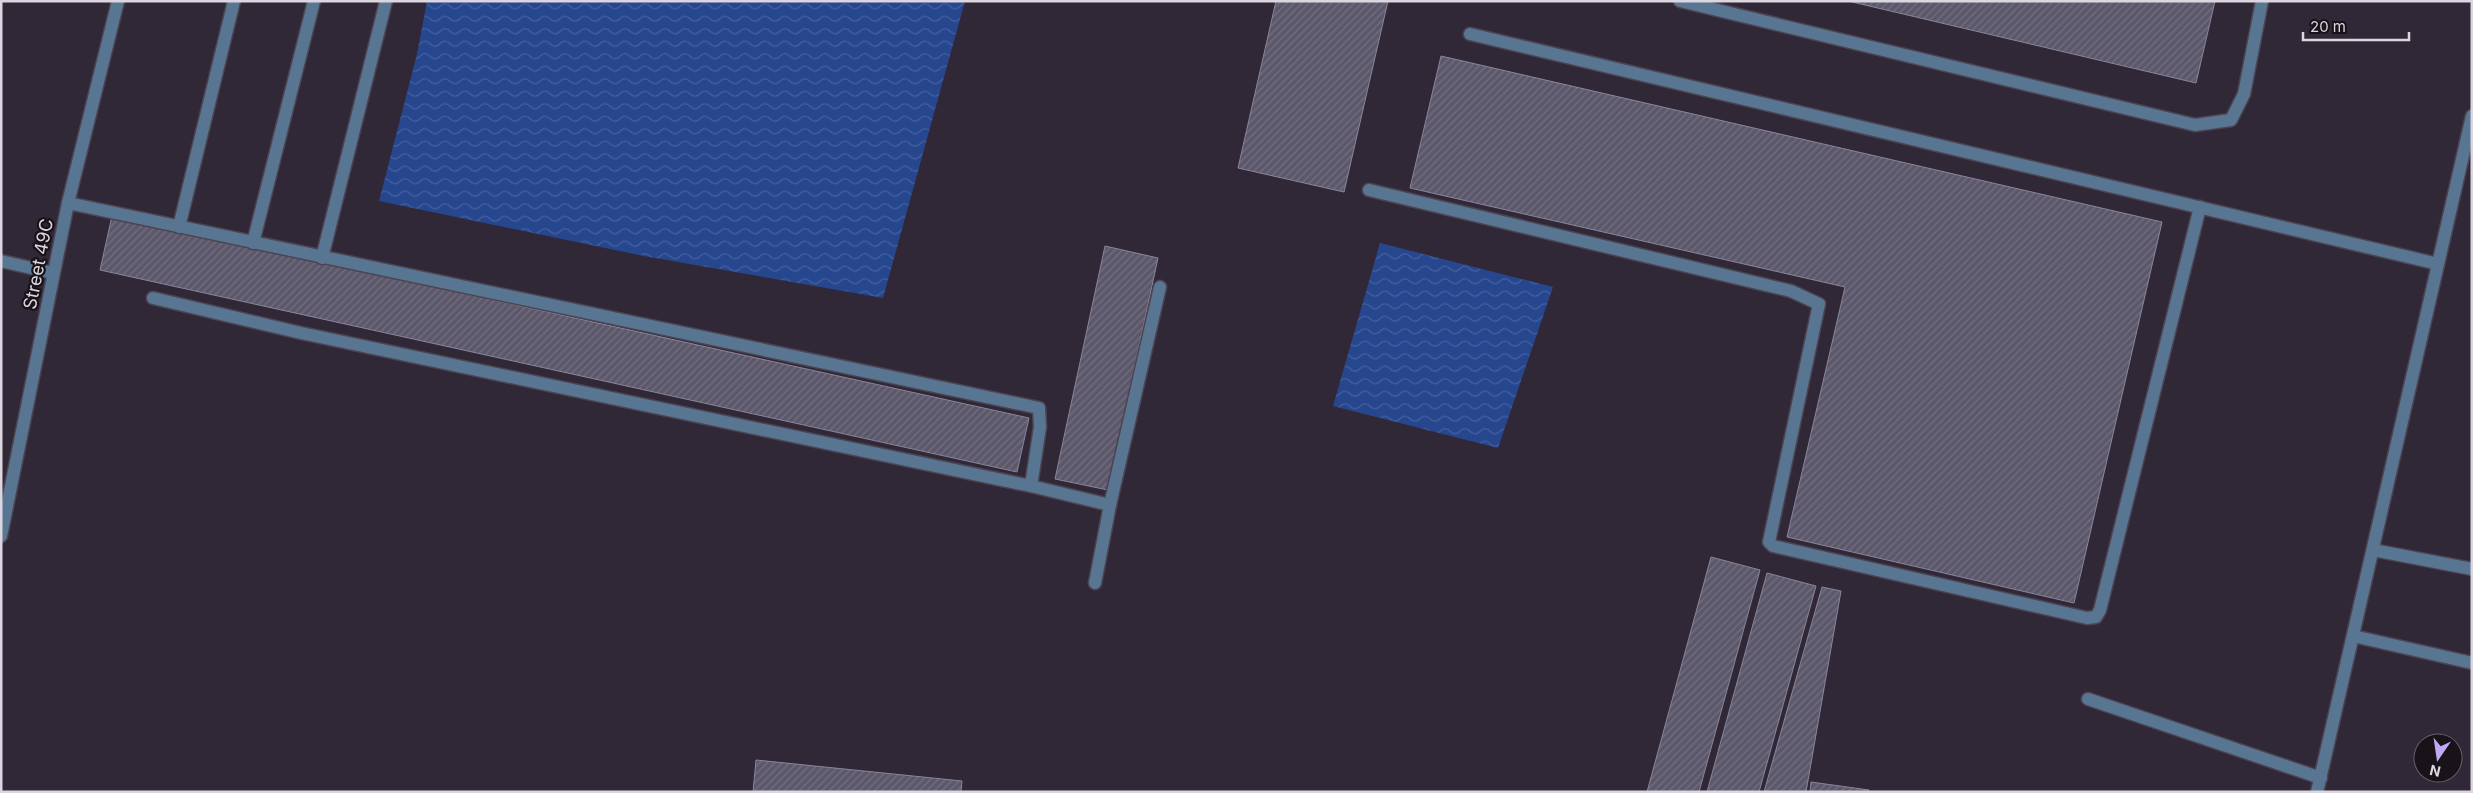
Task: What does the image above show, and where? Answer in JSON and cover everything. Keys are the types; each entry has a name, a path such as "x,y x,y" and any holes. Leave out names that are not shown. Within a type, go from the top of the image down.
{"street":[{"name":"Street 49C","path":"1,536 68,203 118,1"},
{"path":"179,227 234,1"},
{"path":"253,243 314,1"},
{"path":"322,258 386,1"},
{"path":"1680,1 2196,125 2231,120 2244,94 2262,1"},
{"path":"1470,34 2438,264"},
{"path":"2317,792 2472,116"},
{"path":"1369,190 1791,291 1820,304 1769,542 1773,546 2088,618 2096,617 2100,610 2200,207"},
{"path":"68,203 1039,408 1040,426 1031,486"},
{"path":"1,260 54,273"},
{"path":"1095,583 1110,505 1160,287"},
{"path":"153,298 301,334 1031,486 1110,505"},
{"path":"2373,550 2472,569"},
{"path":"2353,636 2472,663"},
{"path":"2088,699 2320,778"}],"water":[{"path":"427,1 965,1 883,298 644,256 379,201 417,54"},
{"path":"1380,243 1553,287 1498,448 1333,406"}],"building":[{"path":"1276,1 1388,1 1344,192 1238,168"},
{"path":"1848,1 2215,1 2196,83"},
{"path":"1441,56 2162,222 2074,603 1787,537 1845,287 1410,188"},
{"path":"112,216 1029,418 1017,472 100,270"},
{"path":"1105,246 1158,258 1108,490 1055,479"},
{"path":"1711,557 1760,570 1699,792 1647,792"},
{"path":"1767,573 1816,586 1759,792 1707,792"},
{"path":"1822,587 1841,591 1806,792 1764,792"},
{"path":"756,760 962,781 961,792 753,792"},
{"path":"1811,782 1869,790 1868,792 1810,792"}]}
